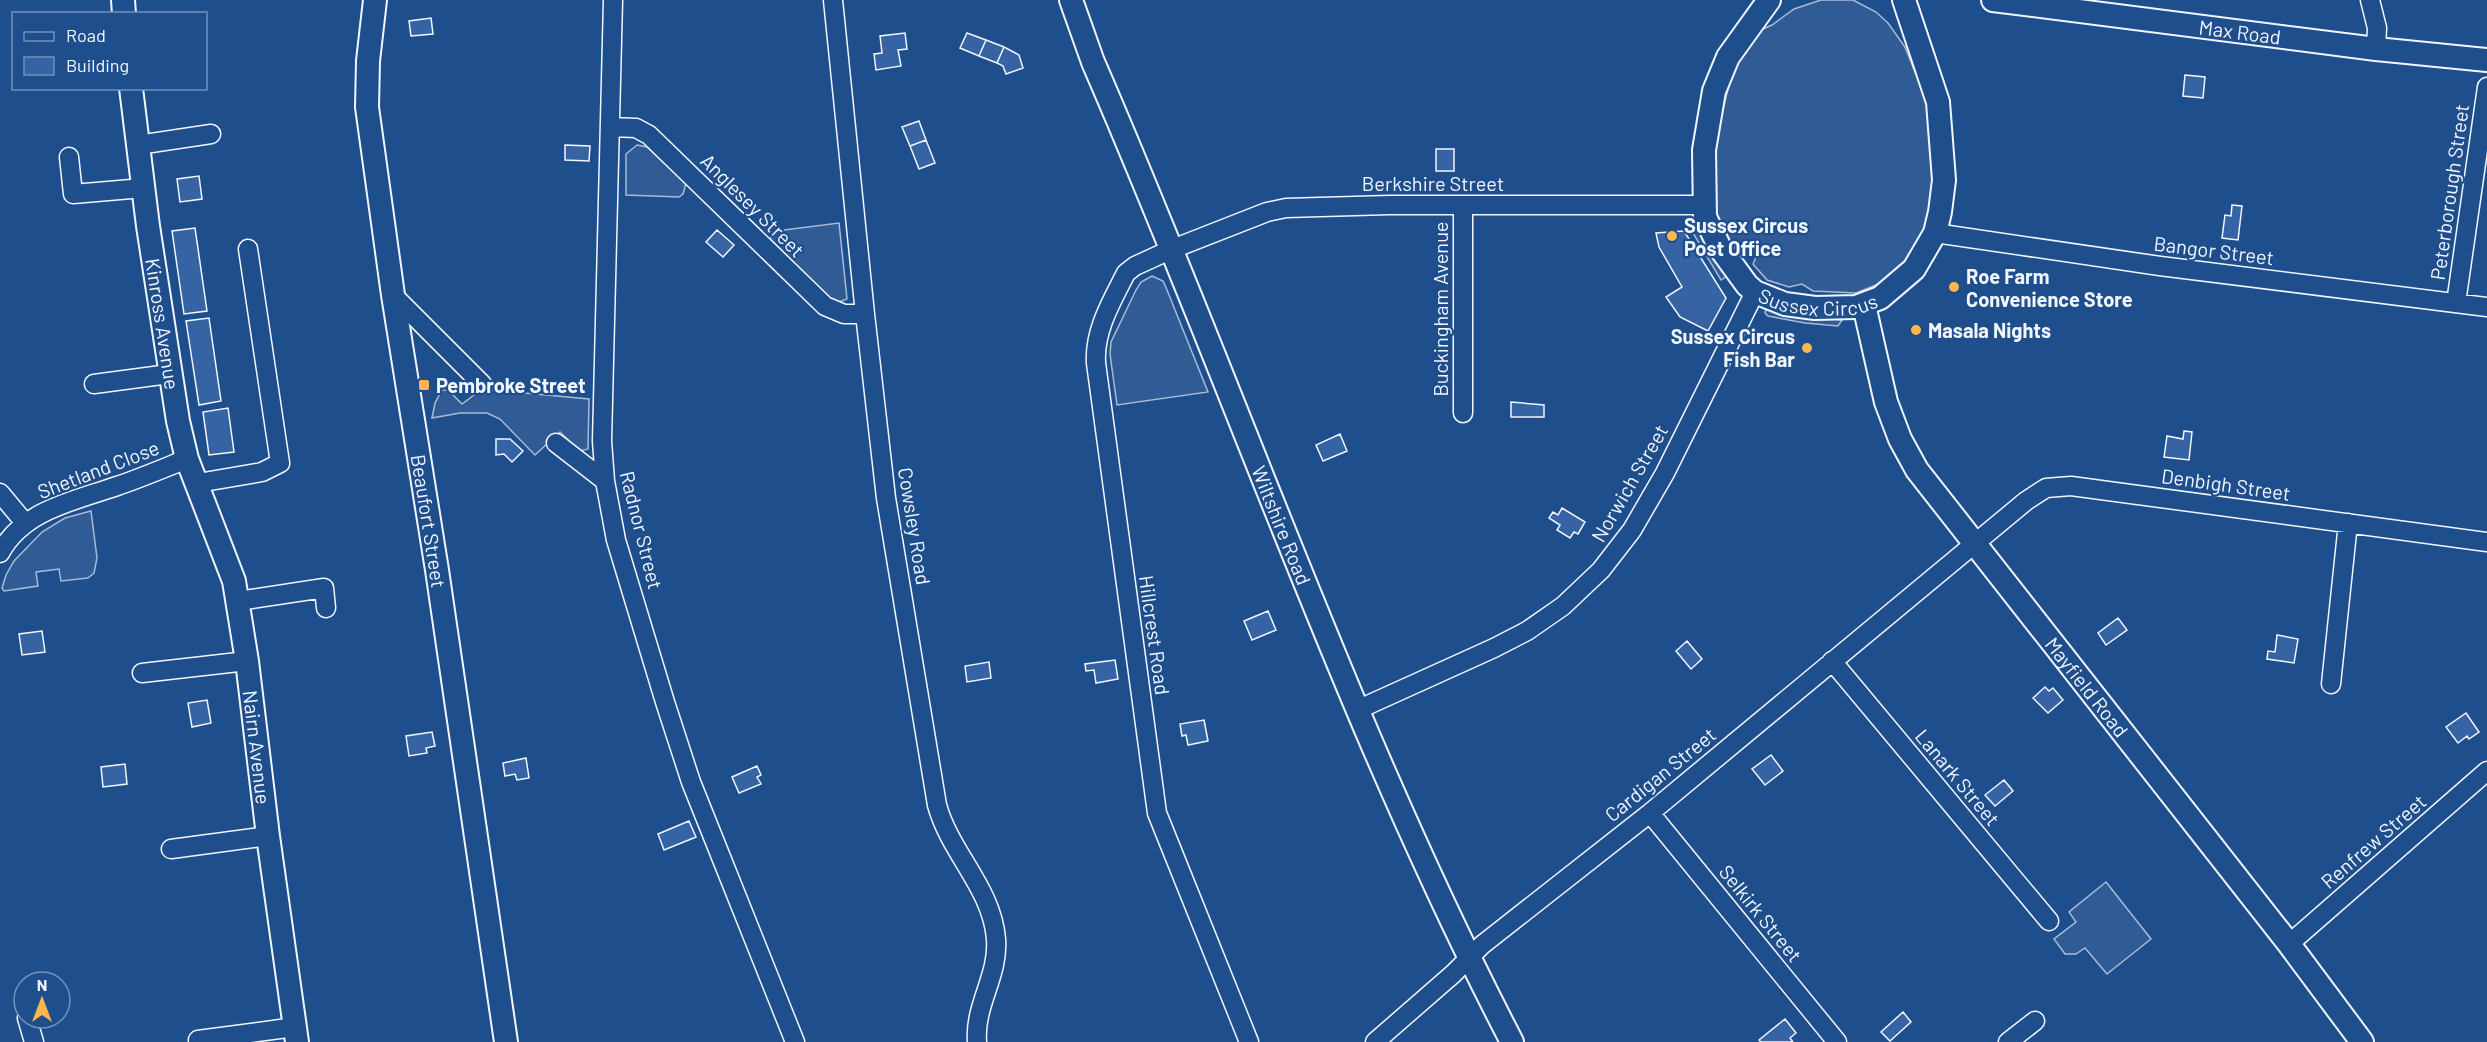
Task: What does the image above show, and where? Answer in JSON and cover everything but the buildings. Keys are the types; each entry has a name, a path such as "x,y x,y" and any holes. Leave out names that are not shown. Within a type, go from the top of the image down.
{"street":[{"name":"Beaufort Street","path":"375,0 368,62 367,107 393,295 437,570 506,1042"},
{"name":"Radnor Street","path":"613,0 602,441 605,481 616,540 691,782 795,1042"},
{"name":"Cowsley Road","path":"832,0 886,498 937,805 949,837 985,898 995,931 996,958 977,1022 977,1042"},
{"name":"Wiltshire Road","path":"1071,0 1093,62 1357,710 1409,832 1468,959 1512,1042"},
{"name":"Sussex Circus","path":"1769,0 1738,42 1717,81 1704,150 1705,217 1713,238 1740,277 1755,292 1785,304 1800,307 1838,308 1864,305 1880,298 1914,269 1935,233 1941,212 1944,180 1938,102 1904,0"},
{"name":"Max Road","path":"1993,0 2376,49 2487,60"},
{"path":"2370,0 2377,28 2376,49"},
{"name":"Peterborough Street","path":"2456,303 2487,87"},
{"name":"Kinross Avenue","path":"131,90 169,374 187,459"},
{"name":"Anglesey Street","path":"611,126 636,128 649,135 825,306 844,314 865,314"},
{"path":"138,145 211,134"},
{"path":"69,157 74,195 143,188"},
{"name":"Buckingham Avenue","path":"1463,205 1463,413"},
{"name":"Berkshire Street","path":"1170,250 1267,212 1286,208 1704,205"},
{"name":"Bangor Street","path":"1935,233 2160,266 2487,307"},
{"path":"198,483 262,472 280,463 248,249"},
{"name":"Hillcrest Road","path":"1170,250 1135,266 1126,273 1112,300 1098,334 1095,348 1099,392 1157,813 1249,1042"},
{"name":"Norwich Street","path":"1357,710 1527,631 1563,606 1601,570 1632,530 1654,493 1755,292"},
{"path":"393,295 482,384"},
{"name":"Mayfield Road","path":"1864,305 1886,402 1900,439 1917,470 2289,944 2361,1042"},
{"path":"94,384 169,374"},
{"path":"556,443 605,481"},
{"name":"Nairn Avenue","path":"187,459 234,581 247,661 268,836 296,1034"},
{"name":"Shetland Close","path":"0,553 5,544 25,523 47,510 138,479 187,459"},
{"name":"Denbigh Street","path":"1975,542 2046,488 2071,486 2487,542"},
{"name":"Shetland Close","path":"0,493 25,523"},
{"path":"2331,684 2348,523"},
{"name":"Cardigan Street","path":"1375,1042 1482,945 1650,813 1975,542"},
{"path":"237,601 324,588 326,608"},
{"path":"142,672 247,661"},
{"name":"Lanark Street","path":"1832,662 2049,921"},
{"name":"Renfrew Street","path":"2289,944 2487,771"},
{"name":"Selkirk Street","path":"1650,813 1837,1042"},
{"path":"171,849 268,836"},
{"path":"2008,1042 2035,1022"},
{"path":"198,1040 296,1034"}],"shaded area":[{"path":"1821,0 1853,0 1876,12 1888,23 1905,47 1929,107 1935,170 1931,210 1924,231 1906,260 1894,274 1881,283 1856,293 1813,291 1802,284 1789,287 1767,280 1753,264 1756,257 1750,249 1740,258 1720,225 1715,209 1716,139 1732,72 1754,38 1763,29 1794,9"},
{"path":"637,145 647,147 686,183 683,194 679,197 626,195 626,154"},
{"path":"839,223 847,299 839,302 830,299 770,239 776,231"},
{"path":"1696,224 1727,276 1721,280 1690,228"},
{"path":"1152,276 1163,281 1208,392 1117,405 1110,354 1111,342 1136,290 1141,282"},
{"path":"1766,309 1842,320 1838,326 1805,323 1768,316 1765,313"},
{"path":"482,389 589,399 588,449 580,451 560,432 535,455 500,419 487,413 460,413 432,418 435,403 442,390 448,390 462,404"},
{"path":"91,511 97,558 94,573 88,578 61,581 59,569 36,572 38,586 4,591 2,588 6,575 14,561 42,532 65,518"},
{"path":"2106,882 2151,939 2107,974 2085,948 2076,954 2065,954 2054,939 2076,922 2069,912"}],"place":[{"name":"Sussex Circus Post Office","path":"1672,236"},
{"name":"Roe Farm Convenience Store","path":"1954,287"},
{"name":"Masala Nights","path":"1916,330"},
{"name":"Sussex Circus Fish Bar","path":"1807,348"},
{"name":"Pembroke Street","path":"424,385"}]}
